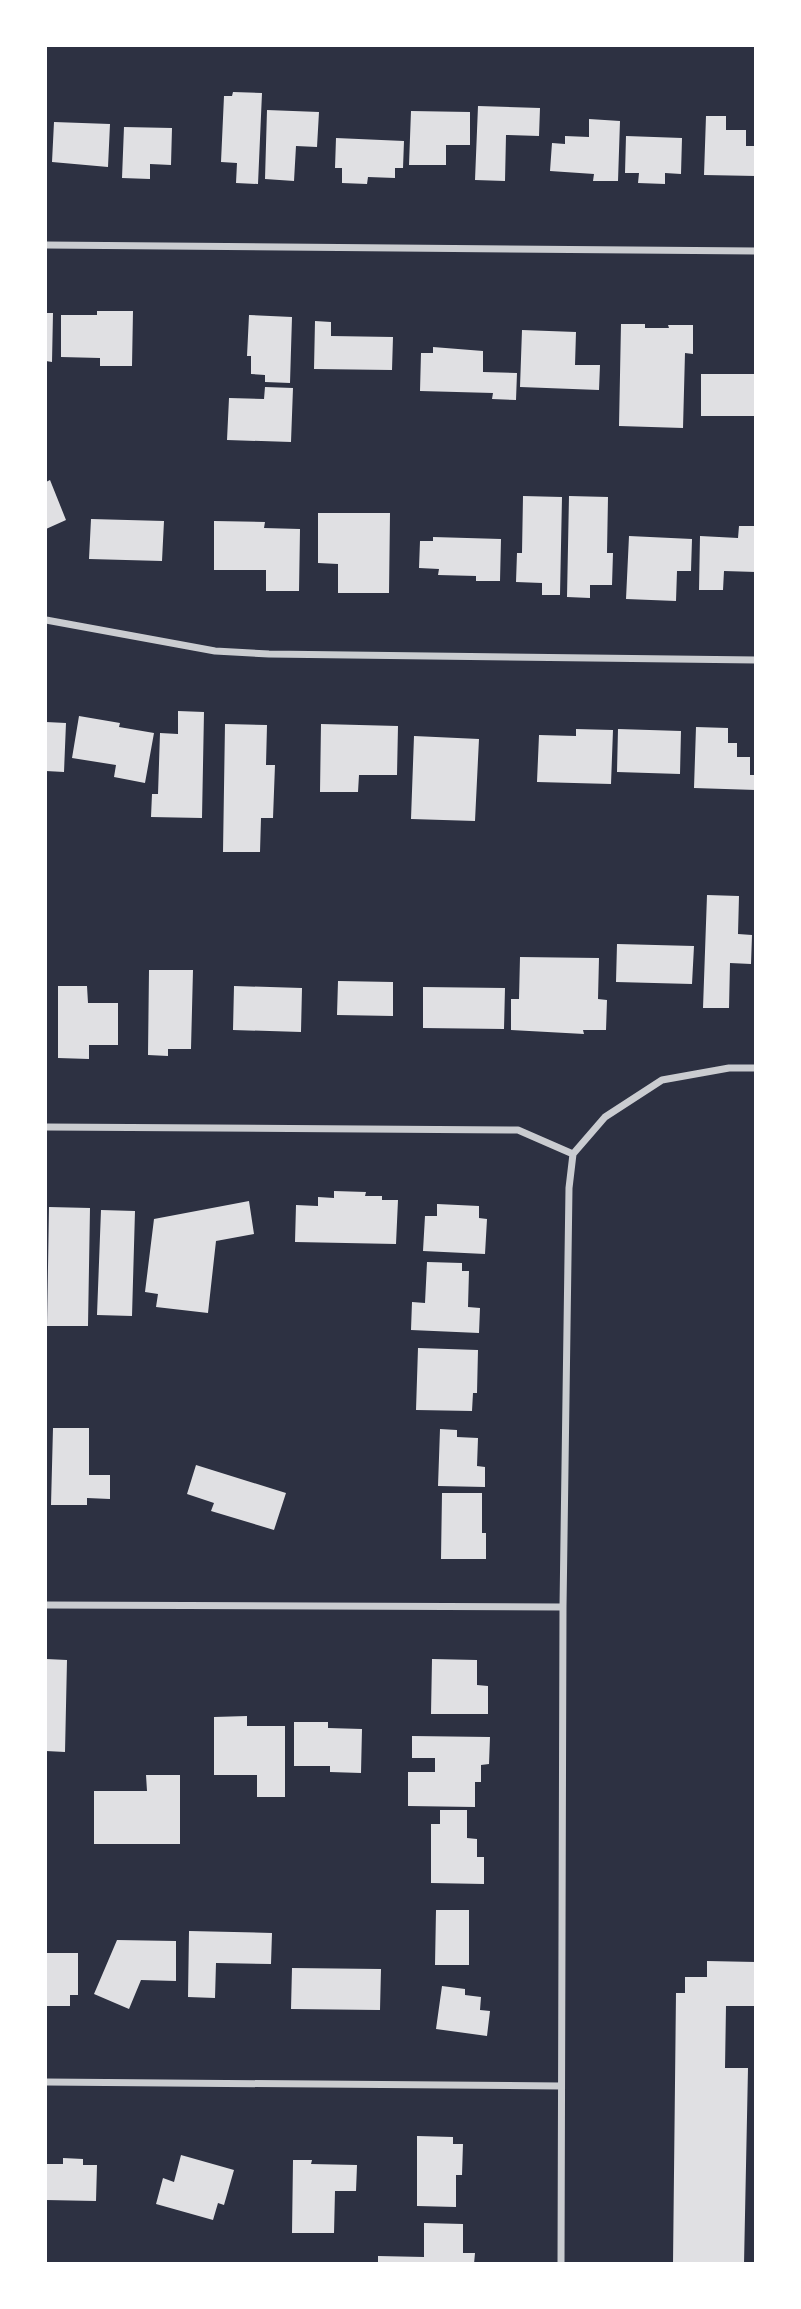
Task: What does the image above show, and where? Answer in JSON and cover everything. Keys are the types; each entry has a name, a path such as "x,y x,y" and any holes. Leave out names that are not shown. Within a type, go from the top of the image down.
{"street":[{"path":"46,245 755,251"},
{"path":"46,620 215,651 755,660"},
{"path":"561,2263 563,1608 569,1188 573,1154 605,1117 662,1080 729,1068 755,1068"},
{"path":"46,1127 518,1130 573,1154"},
{"path":"46,1605 563,1608"},
{"path":"46,2082 561,2085"}],"building":[{"path":"233,92 262,93 258,184 236,183 237,163 221,162 224,96 232,96"},
{"path":"478,106 540,108 539,136 506,135 505,181 475,180"},
{"path":"267,110 319,112 317,147 296,146 294,181 265,179"},
{"path":"411,111 470,112 470,145 446,145 446,165 409,165"},
{"path":"706,116 726,116 726,130 746,130 746,146 756,146 756,176 704,175"},
{"path":"589,119 620,121 618,181 593,181 594,174 550,171 552,143 565,144 565,136 589,137"},
{"path":"54,122 110,124 108,167 52,162"},
{"path":"124,127 172,128 171,165 150,164 150,179 122,178"},
{"path":"626,136 682,138 681,174 665,173 665,184 638,183 639,173 625,173"},
{"path":"336,138 404,141 403,168 395,168 395,178 368,177 367,184 342,183 342,168 335,168"},
{"path":"97,311 133,311 132,366 100,366 100,358 61,357 61,315 97,315"},
{"path":"46,313 53,313 52,362 46,361"},
{"path":"249,315 292,317 290,383 265,382 265,375 251,374 251,356 247,356"},
{"path":"315,321 331,322 331,336 393,337 392,370 314,369"},
{"path":"621,324 645,324 645,328 693,325 693,354 685,353 683,428 619,426"},
{"path":"522,330 576,332 575,365 600,365 599,390 520,387"},
{"path":"433,347 483,351 483,372 517,373 516,400 492,399 493,393 420,391 421,353 433,353"},
{"path":"701,374 756,374 756,416 701,416"},
{"path":"265,387 293,388 291,442 227,440 229,398 264,399"},
{"path":"50,480 66,520 46,529 46,482"},
{"path":"523,496 562,497 560,595 542,595 542,583 516,582 517,553 522,553"},
{"path":"569,496 608,497 607,553 613,553 612,585 590,585 590,598 567,597"},
{"path":"318,513 390,513 389,593 338,593 338,564 318,563"},
{"path":"91,519 164,521 162,561 89,559"},
{"path":"214,521 265,522 264,528 300,529 299,591 266,591 266,570 214,570"},
{"path":"739,526 756,526 756,572 724,571 723,590 699,590 700,536 738,538"},
{"path":"629,536 692,539 691,571 677,571 676,601 626,599"},
{"path":"433,537 501,539 500,581 476,581 476,576 438,575 439,569 419,568 420,541 433,541"},
{"path":"178,711 204,712 202,818 151,817 152,794 158,794 160,733 178,734"},
{"path":"79,716 120,723 119,727 154,733 145,783 114,777 116,765 72,758"},
{"path":"46,722 66,723 64,772 46,771"},
{"path":"225,724 267,725 266,765 275,765 273,818 261,818 260,852 223,852"},
{"path":"321,724 398,726 397,775 359,775 358,792 320,792"},
{"path":"696,727 728,728 728,743 737,743 737,757 750,757 750,775 756,775 756,790 694,788"},
{"path":"576,729 613,730 611,784 537,782 539,735 576,736"},
{"path":"618,729 681,731 680,774 617,772"},
{"path":"414,736 479,739 475,821 411,819"},
{"path":"707,895 739,896 738,934 752,935 751,964 730,963 729,1008 703,1008"},
{"path":"617,944 694,946 692,984 616,982"},
{"path":"520,957 599,958 598,999 607,1000 606,1030 583,1030 584,1034 511,1030 511,999 519,999"},
{"path":"149,970 193,970 191,1049 168,1049 168,1056 148,1055"},
{"path":"338,981 393,982 393,1016 337,1015"},
{"path":"58,986 87,986 88,1003 118,1003 118,1045 89,1045 89,1059 58,1058"},
{"path":"234,986 302,988 301,1032 233,1030"},
{"path":"423,987 505,988 504,1029 423,1028"},
{"path":"334,1191 366,1192 365,1196 398,1200 396,1244 295,1242 296,1205 318,1206 318,1197 334,1198"},
{"path":"249,1201 254,1234 216,1241 208,1313 156,1307 158,1294 145,1292 154,1219"},
{"path":"437,1204 479,1206 479,1218 487,1219 485,1254 423,1251 425,1216 437,1216"},
{"path":"49,1207 90,1208 88,1326 47,1326"},
{"path":"101,1210 135,1211 132,1316 97,1315"},
{"path":"427,1262 462,1263 462,1271 469,1271 468,1307 480,1308 479,1333 411,1330 412,1302 425,1303"},
{"path":"418,1348 478,1350 477,1393 473,1393 472,1411 416,1410"},
{"path":"53,1428 89,1428 89,1475 110,1475 110,1499 87,1498 87,1505 51,1505"},
{"path":"440,1429 457,1430 457,1437 478,1438 477,1466 485,1467 485,1487 438,1486"},
{"path":"196,1465 286,1493 274,1530 211,1511 214,1503 187,1494"},
{"path":"442,1493 482,1493 482,1533 486,1533 486,1559 441,1559"},
{"path":"46,1659 67,1660 65,1752 46,1751"},
{"path":"432,1659 477,1660 477,1685 488,1686 488,1714 431,1714"},
{"path":"247,1716 247,1726 285,1726 285,1797 257,1797 257,1775 214,1775 214,1717"},
{"path":"294,1722 328,1722 328,1728 362,1729 361,1773 330,1772 330,1766 294,1766"},
{"path":"412,1736 490,1737 489,1764 481,1765 481,1782 475,1782 475,1807 408,1806 408,1772 435,1772 435,1758 412,1758"},
{"path":"146,1775 180,1775 180,1844 94,1844 94,1791 147,1791"},
{"path":"440,1810 467,1810 467,1838 477,1839 477,1857 484,1857 484,1884 431,1883 431,1824 440,1824"},
{"path":"436,1910 469,1910 469,1965 435,1965"},
{"path":"189,1931 272,1933 271,1964 216,1963 215,1998 188,1997"},
{"path":"117,1940 176,1941 176,1981 141,1980 129,2009 94,1994"},
{"path":"46,1953 78,1953 78,1995 70,1995 70,2006 46,2006"},
{"path":"707,1961 756,1962 756,2006 726,2006 725,2068 748,2068 744,2264 673,2264 676,1993 685,1993 685,1977 707,1977"},
{"path":"292,1968 381,1969 380,2010 291,2009"},
{"path":"442,1986 465,1989 465,1995 481,1997 480,2010 490,2011 487,2036 436,2029"},
{"path":"417,2136 453,2137 453,2144 463,2144 462,2175 456,2175 456,2207 417,2206"},
{"path":"181,2155 234,2170 224,2205 218,2203 213,2220 156,2204 163,2178 174,2182"},
{"path":"63,2158 83,2159 83,2165 97,2165 96,2201 46,2200 46,2164 63,2164"},
{"path":"293,2160 312,2160 311,2164 357,2165 356,2191 335,2191 334,2233 292,2233"},
{"path":"424,2223 463,2224 463,2253 475,2253 474,2264 378,2264 378,2256 424,2257"}]}
